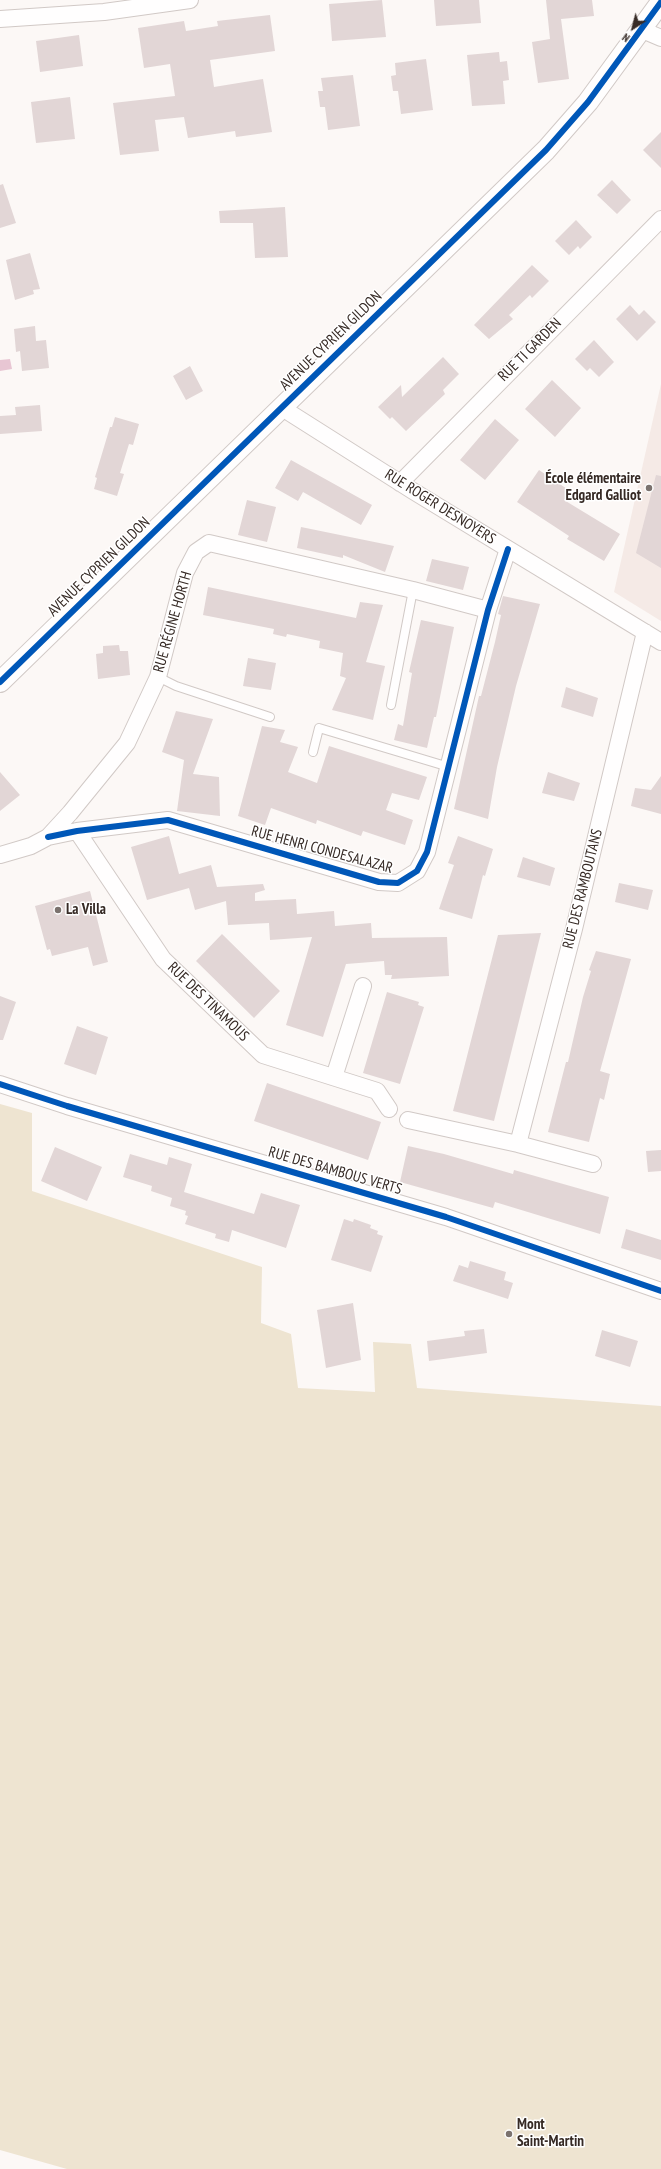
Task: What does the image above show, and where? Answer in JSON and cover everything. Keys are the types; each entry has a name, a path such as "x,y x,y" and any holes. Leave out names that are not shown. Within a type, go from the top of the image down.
{"street":[{"path":"0,19 104,12 190,0"},
{"name":"AVENUE CYPRIEN GILDON","path":"0,682 546,150 588,102 661,2"},
{"path":"640,29 661,38"},
{"name":"RUE TI GARDEN","path":"400,483 661,219"},
{"name":"RUE ROGER DESNOYERS","path":"283,405 290,413 400,483 661,642"},
{"name":"RUE RÉGINE HORTH","path":"0,855 31,846 48,837 70,813 127,743 158,677 185,573 196,552 209,543 414,590 488,610"},
{"name":"RUE HENRI CONDESALAZAR","path":"48,837 77,831 168,820 380,882 398,883 417,871 427,852 488,610 508,549"},
{"name":"RUE DES RAMBOUTANS","path":"518,1144 574,929 645,632"},
{"name":"RUE DES TINAMOUS","path":"77,831 163,959 263,1055 376,1091 389,1109"},
{"path":"334,1077 363,986"},
{"name":"RUE DES BAMBOUS VERTS","path":"0,1084 67,1106 446,1217 661,1291"},
{"path":"408,1120 518,1144 593,1164"}],"lane":[{"path":"391,705 414,590"},
{"path":"158,677 176,686 270,717"},
{"path":"312,752 319,728 449,767"}],"shaded area":[{"path":"10,359 12,369 0,371 0,360"},
{"name":"École élémentaire Edgard Galliot","path":"661,384 661,621 614,592"},
{"path":"0,1104 32,1113 32,1191 262,1267 261,1323 291,1334 298,1388 375,1392 373,1342 411,1344 417,1388 661,1406 661,2169 67,2169 0,2150"}],"building":[{"path":"382,0 386,37 332,41 329,4"},
{"path":"434,0 479,0 481,23 436,26"},
{"path":"546,0 592,0 594,16 561,19 569,79 538,83 532,42 550,39"},
{"path":"270,15 275,51 210,60 214,87 263,79 272,132 236,137 235,131 188,138 184,117 155,120 159,151 120,155 113,103 175,96 170,64 144,68 138,28 184,21 186,31 218,26 217,21"},
{"path":"79,35 83,66 40,72 36,41"},
{"path":"499,52 500,62 507,61 509,80 503,81 505,104 472,106 467,55"},
{"path":"426,59 433,110 401,114 398,91 393,91 391,76 396,75 395,63"},
{"path":"353,75 360,126 328,130 325,107 320,107 318,91 323,91 321,78"},
{"path":"70,97 75,139 36,143 31,102"},
{"path":"661,132 661,168 643,150"},
{"path":"612,180 631,200 617,214 597,195"},
{"path":"3,184 16,223 0,228 0,185"},
{"path":"285,207 288,257 255,258 253,223 220,223 219,211"},
{"path":"576,220 592,237 580,249 578,246 569,255 555,241"},
{"path":"30,253 40,289 33,290 34,294 15,300 6,260"},
{"path":"532,265 549,281 532,298 530,295 509,315 513,319 489,339 474,325"},
{"path":"630,305 639,315 644,310 656,322 637,341 616,319"},
{"path":"35,326 36,341 46,340 49,368 22,371 20,351 16,352 14,329"},
{"path":"594,340 614,362 599,377 590,368 587,371 575,359"},
{"path":"443,357 459,374 443,390 445,394 406,431 392,417 390,419 378,407 401,385 402,397"},
{"path":"190,366 203,391 186,400 173,376"},
{"path":"552,380 581,408 555,437 525,409"},
{"path":"40,405 42,431 0,434 0,416 16,415 15,407"},
{"path":"115,417 139,424 133,445 129,444 120,473 124,474 117,496 94,489 97,478 95,477 110,427 112,427"},
{"path":"495,419 519,440 485,480 460,460"},
{"path":"291,460 372,505 361,525 303,492 298,501 275,488"},
{"path":"539,470 570,491 564,500 620,534 604,561 567,539 569,536 517,502"},
{"path":"656,475 661,476 661,568 636,553"},
{"path":"247,500 276,507 267,542 238,535"},
{"path":"301,527 394,546 385,572 343,555 343,558 297,548"},
{"path":"432,559 469,567 463,590 426,581"},
{"path":"208,587 356,618 360,602 383,605 366,662 385,666 373,720 332,710 346,678 340,676 343,653 319,648 320,641 287,634 286,637 273,634 274,629 203,615"},
{"path":"503,596 540,604 516,686 497,767 488,819 454,809 479,696 481,696 495,642 501,615 498,614"},
{"path":"421,620 454,627 436,717 434,717 427,748 394,740 398,724 403,726 412,673 409,672"},
{"path":"119,645 120,651 128,651 130,675 98,679 96,654 103,653 103,646"},
{"path":"248,658 276,663 271,690 243,686"},
{"path":"566,687 598,698 593,717 561,707"},
{"path":"176,711 213,719 193,774 219,777 220,816 177,811 184,760 162,752"},
{"path":"262,726 285,730 280,742 298,747 288,772 317,783 329,746 427,777 419,800 392,793 386,810 413,820 405,845 363,831 361,836 317,820 316,824 271,808 265,825 238,816"},
{"path":"0,772 20,795 0,811"},
{"path":"548,772 580,783 574,801 542,793"},
{"path":"661,776 661,814 631,806 635,788 651,790"},
{"path":"169,836 179,874 211,865 217,887 263,884 265,890 255,893 255,901 296,899 297,914 334,911 335,926 371,923 372,938 447,937 449,976 391,979 392,975 385,975 384,961 346,964 323,1037 286,1025 312,937 270,940 269,923 228,925 226,901 195,910 189,888 147,900 131,847"},
{"path":"458,836 493,849 485,876 483,875 472,919 439,909 454,865 448,863"},
{"path":"523,857 555,868 550,886 517,877"},
{"path":"619,883 653,890 648,910 615,902"},
{"path":"90,891 108,962 93,966 88,947 52,956 50,949 47,950 35,906"},
{"path":"541,933 494,1121 453,1111 498,935"},
{"path":"222,934 280,991 254,1018 196,961"},
{"path":"596,951 631,959 600,1071 610,1074 604,1100 600,1098 589,1142 548,1132 566,1062 568,1062 583,997 591,971 589,970"},
{"path":"387,992 419,1002 418,1005 424,1007 400,1084 363,1073"},
{"path":"0,996 16,1002 3,1040 0,1040"},
{"path":"77,1026 108,1037 96,1075 64,1064"},
{"path":"267,1083 381,1122 368,1160 254,1121"},
{"path":"408,1146 444,1154 513,1174 514,1170 609,1197 600,1234 495,1202 493,1208 400,1182"},
{"path":"55,1147 102,1167 87,1201 41,1181"},
{"path":"661,1150 661,1171 648,1172 646,1151"},
{"path":"130,1154 167,1165 169,1157 192,1164 184,1192 254,1214 261,1193 300,1205 286,1248 232,1230 229,1242 215,1238 216,1234 185,1224 188,1216 185,1215 186,1211 170,1206 172,1198 151,1191 152,1186 123,1177"},
{"path":"344,1219 353,1222 354,1219 371,1225 370,1228 378,1231 377,1234 383,1236 371,1272 331,1260"},
{"path":"626,1229 661,1240 661,1260 621,1248"},
{"path":"470,1261 506,1272 504,1280 513,1283 508,1299 453,1281 459,1265 468,1268"},
{"path":"353,1303 361,1360 326,1368 317,1310"},
{"path":"484,1329 487,1353 429,1361 427,1341 465,1336 464,1331"},
{"path":"602,1330 638,1341 630,1367 595,1356"}],"cycle path":[{"path":"0,682 546,150 588,102 661,2"},
{"path":"48,837 77,831 168,820 379,882 398,883 417,871 427,852 488,610 508,549"},
{"path":"0,1084 67,1106 446,1217 661,1291"}],"place":[{"name":"École élémentaire Edgard Galliot","path":"649,488"},
{"name":"La Villa","path":"58,910"},
{"name":"Mont Saint-Martin","path":"509,2134"}]}
